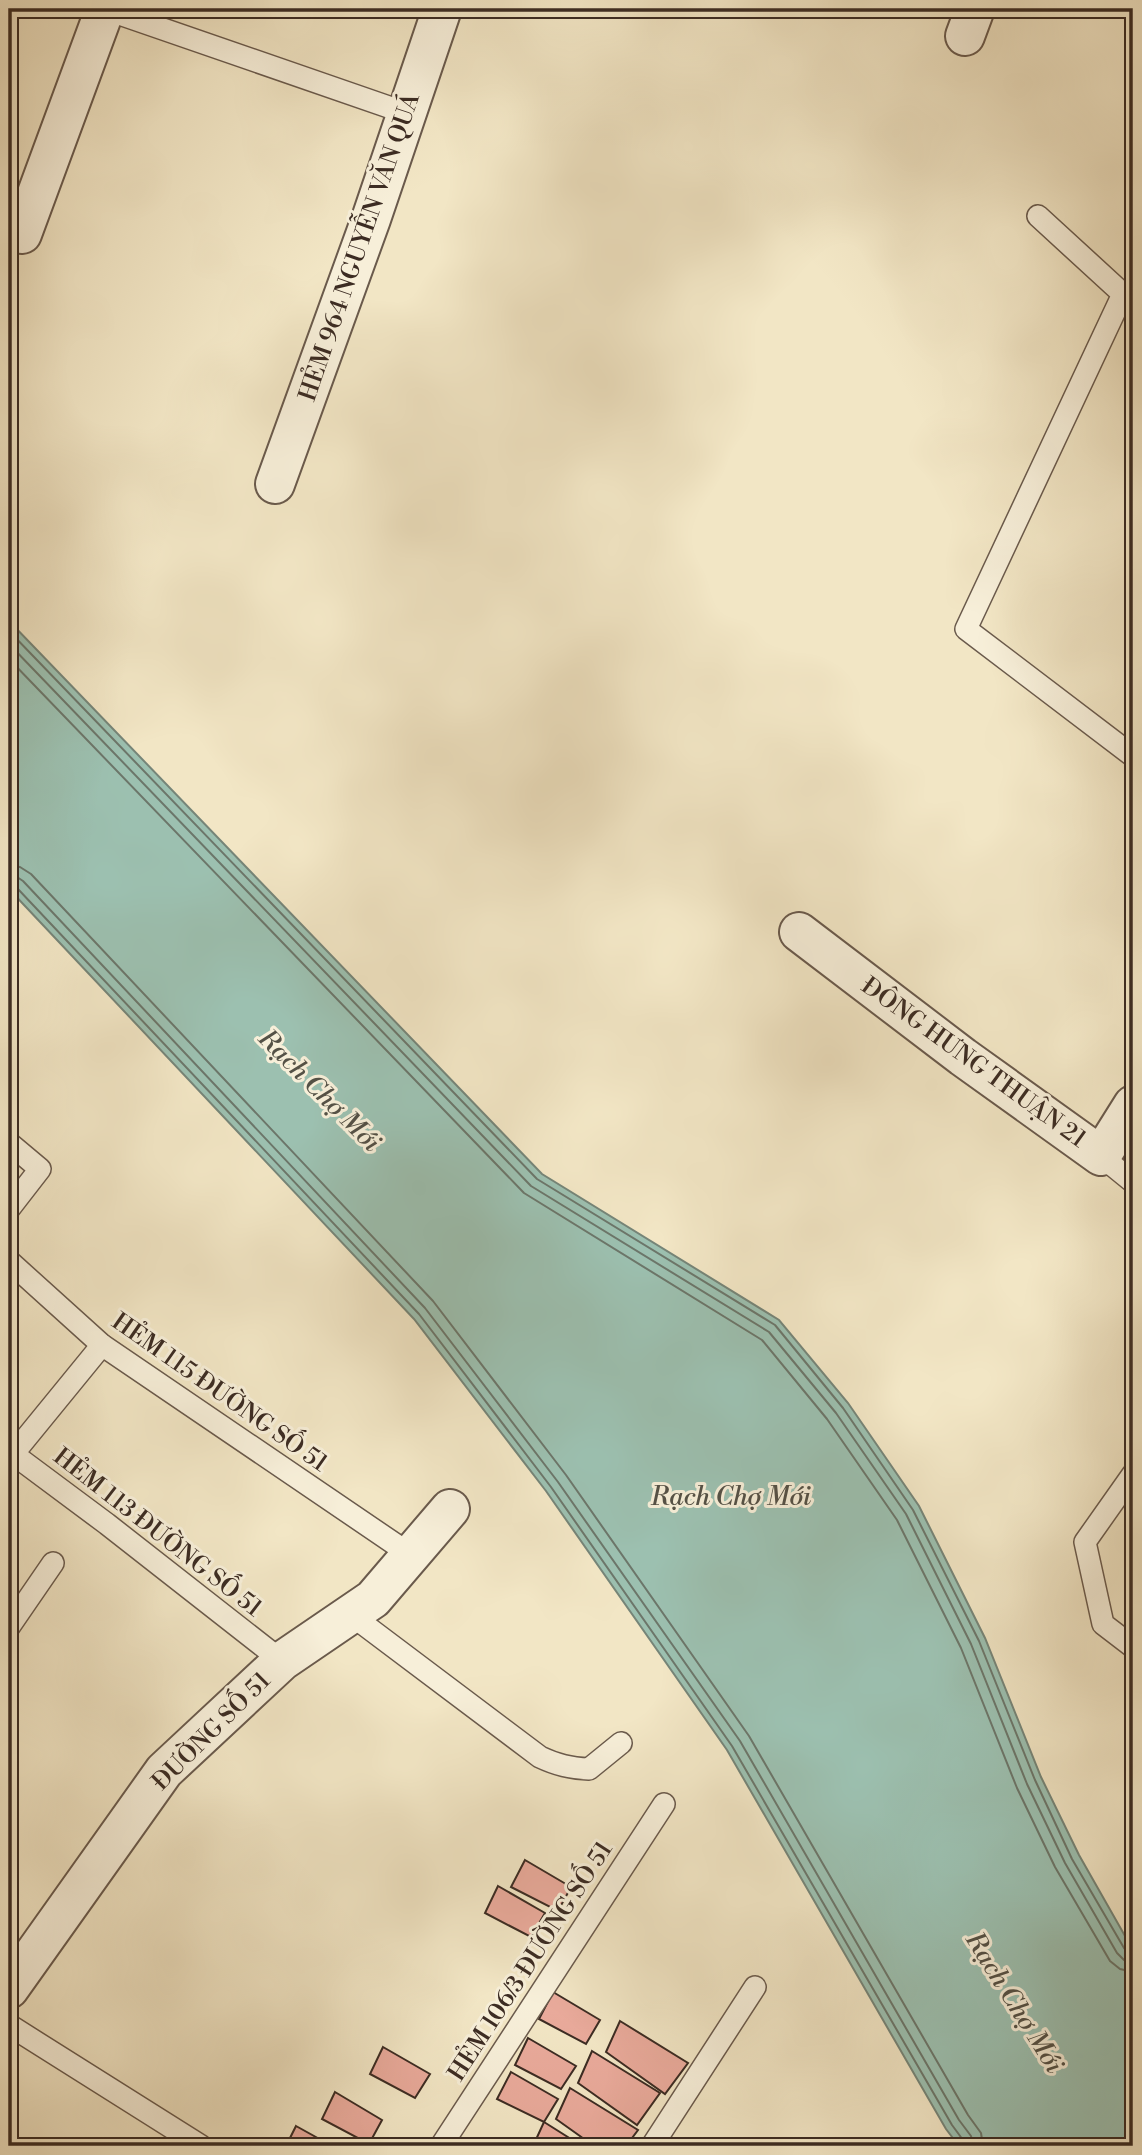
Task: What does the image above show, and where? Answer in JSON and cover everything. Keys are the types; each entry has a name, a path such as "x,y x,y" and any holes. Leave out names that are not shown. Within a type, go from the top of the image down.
{"street":[{"path":"22,234 105,9"},
{"name":"HẺM 964 NGUYỄN VĂN QUÁ","path":"275,484 371,219 442,9"},
{"name":"ĐÔNG HƯNG THUẬN 21","path":"799,932 963,1057 1101,1156 1133,1105"},
{"name":"ĐƯỜNG SỐ 51","path":"9,1989 164,1771 282,1661 373,1599 450,1509"}],"lane":[{"path":"105,9 407,113"},
{"path":"1038,216 1123,294 967,629 1133,756"},
{"path":"9,1143 40,1169 9,1209"},
{"path":"1101,1156 1133,1182"},
{"name":"HẺM 115 ĐƯỜNG SỐ 51","path":"9,1261 102,1345 411,1555"},
{"name":"HẺM 113 ĐƯỜNG SỐ 51","path":"102,1345 13,1454 282,1661"},
{"path":"1133,1475 1085,1542 1102,1624 1133,1647"},
{"path":"9,1627 53,1563"},
{"path":"351,1614 540,1757 569,1768 589,1769 621,1743"},
{"name":"HẺM 106/3 ĐƯỜNG SỐ 51","path":"441,2146 664,1804"},
{"path":"652,2146 755,1987"},
{"path":"9,2025 201,2146"}],"water":[{"name":"Rạch Chợ Mới","path":"9,621 542,1174 779,1320 848,1403 919,1506 985,1638 1041,1777 1079,1855 1133,1950 1133,2146 959,2146 946,2129 727,1750 546,1491 414,1319 9,889"}],"building":[{"path":"525,1860 571,1887 558,1911 511,1887"},
{"path":"498,1886 545,1913 531,1937 485,1913"},
{"path":"553,1992 600,2020 586,2044 539,2019"},
{"path":"620,2021 688,2063 665,2094 606,2052"},
{"path":"528,2038 576,2066 561,2089 515,2065"},
{"path":"383,2047 430,2074 415,2098 370,2074"},
{"path":"592,2051 660,2093 637,2125 578,2083"},
{"path":"511,2072 558,2099 544,2122 497,2099"},
{"path":"570,2088 638,2130 626,2146 594,2146 556,2119"},
{"path":"335,2092 382,2120 369,2144 322,2119"},
{"path":"544,2122 582,2146 533,2146"},
{"path":"296,2126 332,2146 286,2146"}]}
